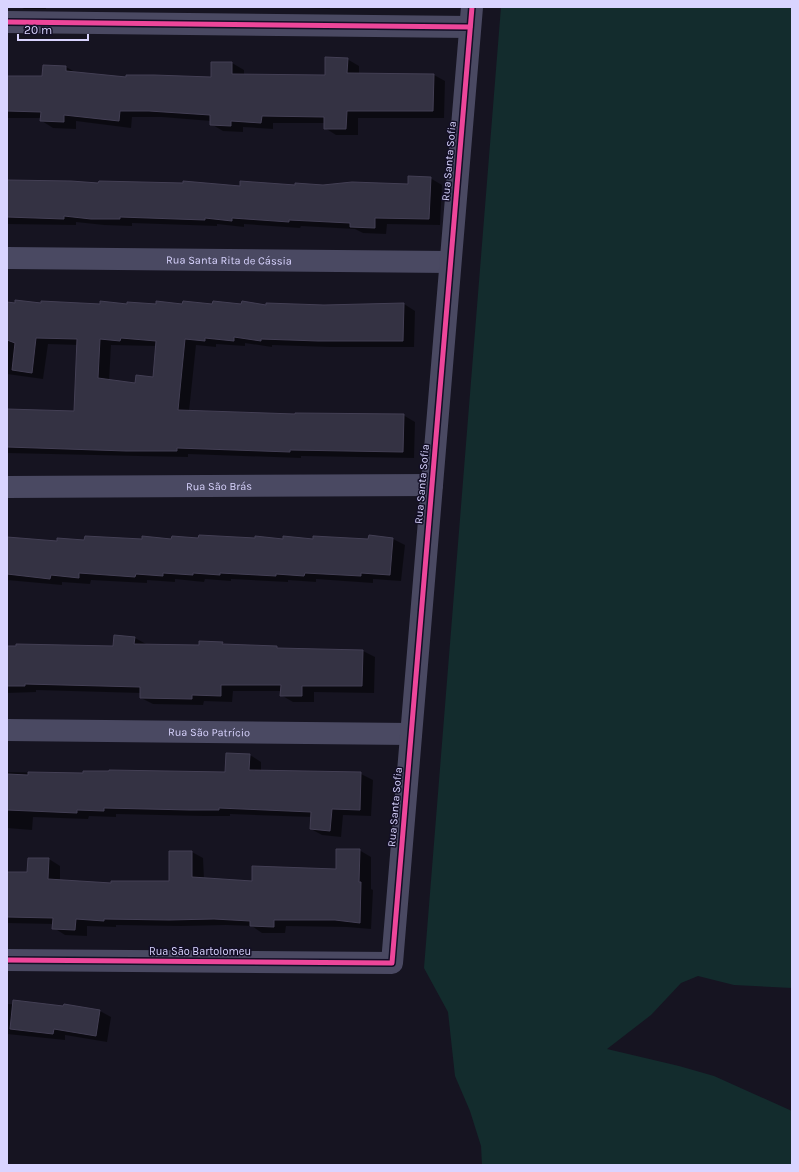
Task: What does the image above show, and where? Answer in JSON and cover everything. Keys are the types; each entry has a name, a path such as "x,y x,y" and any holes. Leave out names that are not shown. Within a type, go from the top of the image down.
{"street":[{"path":"7,22 471,17"},
{"name":"Rua Santa Sofia","path":"392,963 471,17"},
{"name":"Rua Santa Rita de Cássia","path":"7,258 450,262"},
{"name":"Rua São Brás","path":"7,487 432,485"},
{"name":"Rua São Patrício","path":"7,730 411,734"},
{"name":"Rua São Bartolomeu","path":"7,960 392,963"}],"green space":[{"path":"501,7 792,7 792,988 734,985 698,976 681,983 651,1015 607,1049 714,1076 792,1111 792,1165 482,1165 481,1146 470,1111 455,1076 448,1012 424,968"}],"building":[{"path":"325,57 348,58 347,73 434,74 433,111 347,111 346,129 324,129 324,117 262,116 261,123 231,121 231,126 210,125 210,115 149,111 120,111 119,121 64,115 64,122 40,121 41,112 7,111 7,76 42,76 43,65 66,66 66,71 126,77 126,75 154,75 211,77 211,62 232,62 232,74 325,75"},
{"path":"408,176 431,177 429,219 375,218 375,228 350,227 350,223 289,220 289,222 232,218 232,221 205,218 205,220 120,217 120,219 91,219 64,216 64,219 7,217 7,180 98,183 99,181 183,183 183,181 240,186 240,181 295,185 295,183 323,185 352,182 408,184"},
{"path":"15,300 41,303 41,301 100,304 100,301 127,304 127,302 156,304 156,301 182,304 183,301 212,304 213,301 241,304 242,301 266,305 266,303 324,305 404,303 403,341 261,339 261,341 234,337 234,341 205,338 205,341 185,339 178,410 295,414 404,414 403,452 290,450 290,452 177,448 177,451 126,451 7,447 7,409 74,411 77,339 36,338 32,373 12,370 15,343 7,340 7,302 15,303","holes":["121,338 156,341 153,377 136,375 135,383 98,378 100,339 120,341"]},
{"path":"199,535 255,538 255,536 283,539 283,536 313,539 313,536 368,539 369,535 393,538 390,575 361,573 361,576 305,573 304,576 276,574 276,576 220,573 220,575 193,573 193,575 163,573 163,576 136,574 135,577 79,573 79,578 51,575 50,579 7,574 7,537 57,541 57,538 84,540 85,536 142,539 142,536 171,539 172,536 198,538"},
{"path":"114,635 135,637 134,644 199,645 199,641 223,642 222,644 277,646 277,648 363,650 362,686 302,686 302,696 280,696 281,685 221,685 221,696 192,695 192,699 140,698 140,687 25,684 25,686 7,686 7,646 16,646 16,644 113,646"},
{"path":"226,753 250,754 249,770 361,772 360,810 332,809 330,831 310,829 311,812 219,808 219,810 190,810 104,808 104,811 77,810 77,813 7,810 7,774 28,775 28,772 83,773 83,771 109,770 225,772"},
{"path":"336,849 360,849 360,923 335,920 274,920 274,927 250,926 250,921 214,919 104,919 104,921 76,919 75,930 52,929 53,918 7,917 7,872 27,872 28,858 49,858 48,879 111,883 111,881 169,881 169,851 192,851 192,877 252,881 252,866 336,869"},
{"path":"13,1000 63,1006 64,1004 100,1010 96,1036 54,1029 53,1034 10,1029"}],"cycle path":[{"path":"7,960 392,963 472,7"},
{"path":"7,22 470,27"}]}
